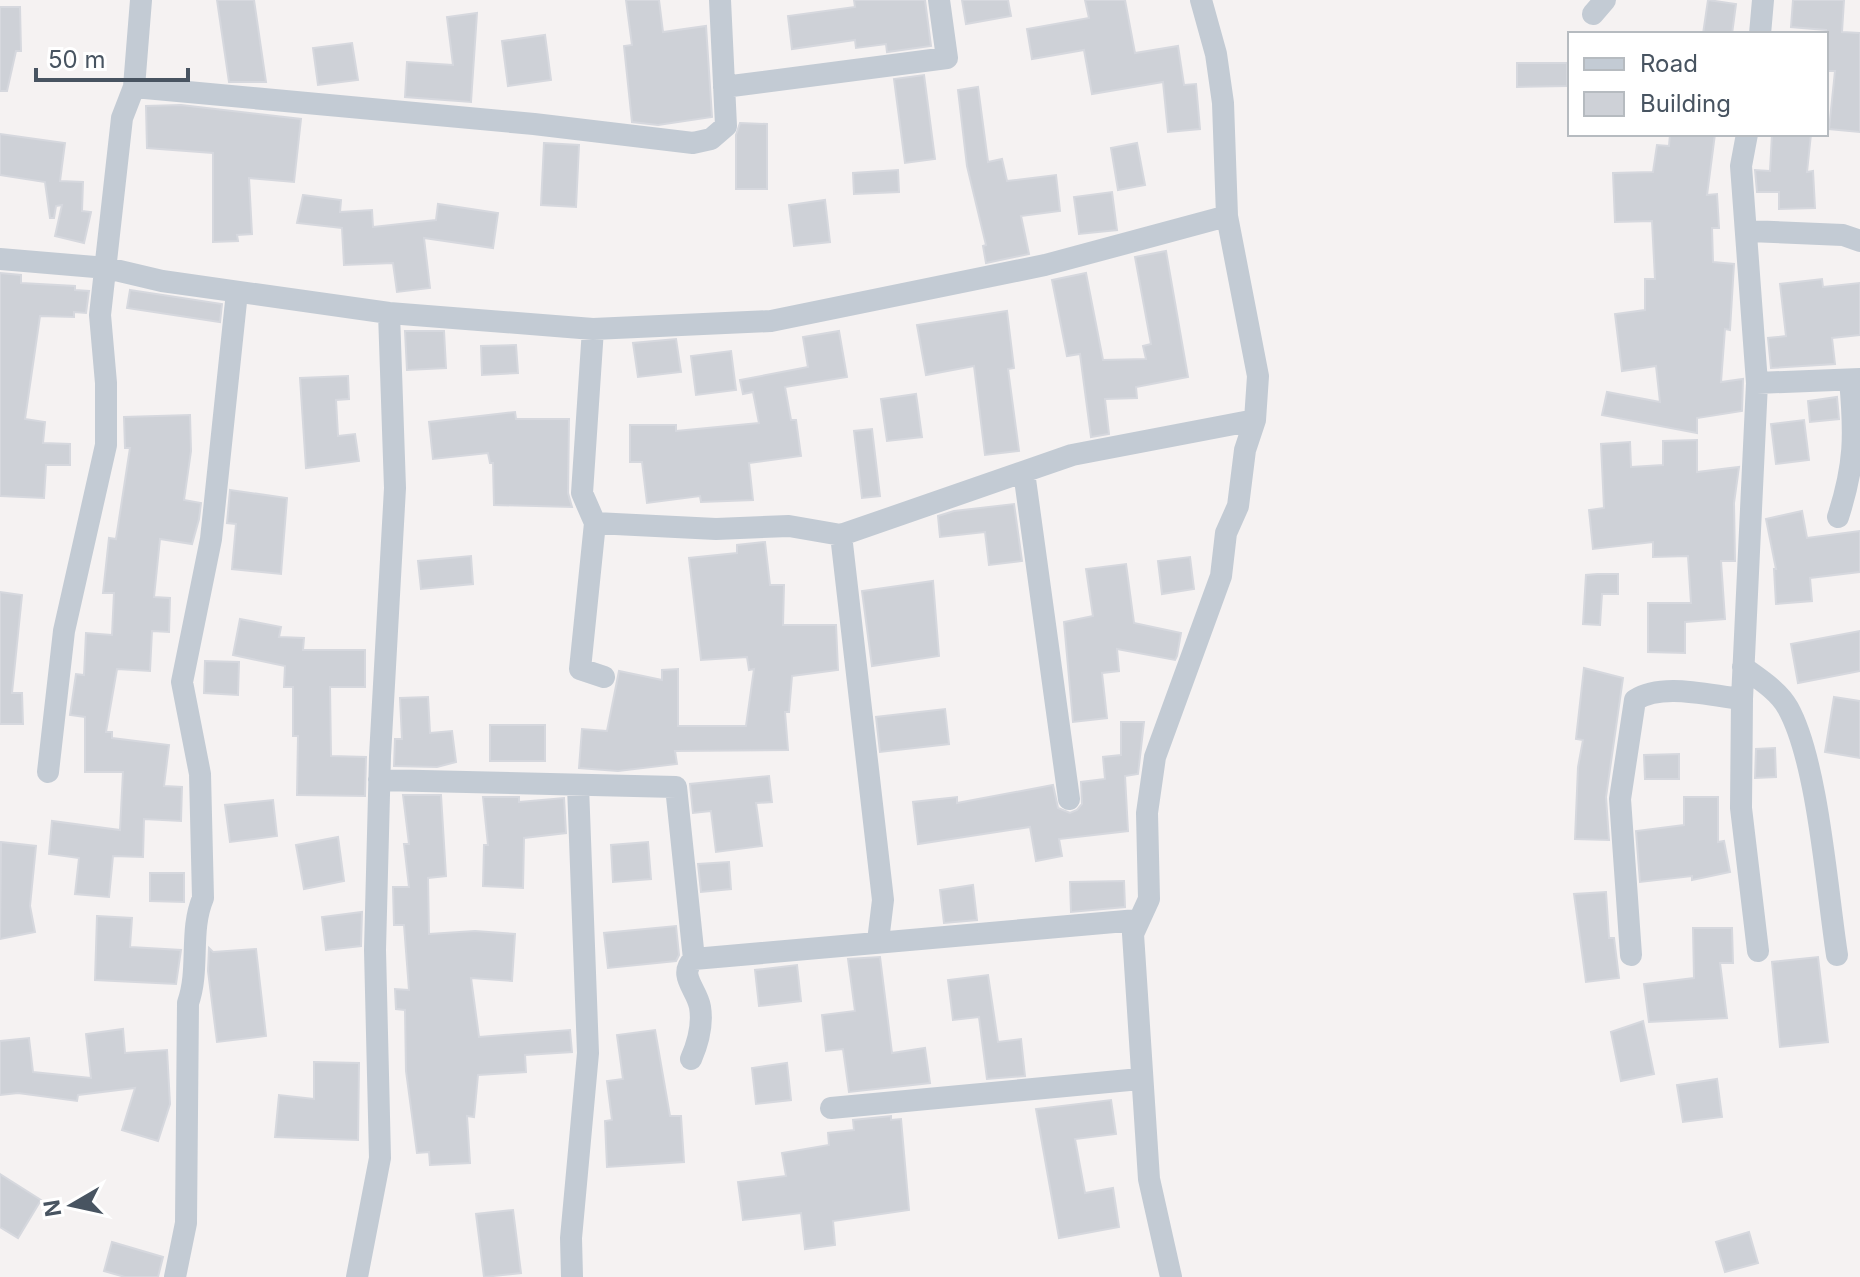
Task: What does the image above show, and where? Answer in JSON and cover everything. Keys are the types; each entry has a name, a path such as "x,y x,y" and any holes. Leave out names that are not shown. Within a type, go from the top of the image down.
{"street":[{"path":"48,772 64,631 106,445 106,383 100,315 122,118 134,87 141,0"},
{"path":"134,87 534,124 693,143 711,139 726,126 720,0"},
{"path":"724,87 947,58 939,0"},
{"path":"1171,1277 1149,1179 1140,1079 1133,934 1149,899 1147,813 1155,757 1221,576 1226,533 1238,506 1245,450 1255,420 1258,376 1227,216 1223,103 1216,54 1201,0"},
{"path":"1760,32 1763,0"},
{"path":"1747,136 1741,166 1749,231 1757,383 1743,667 1741,808 1758,951"},
{"path":"0,259 107,268 162,281 389,313 593,329 771,321 1045,265 1227,216"},
{"path":"1749,231 1843,235 1860,241"},
{"path":"175,1277 186,1223 188,1003 194,986 197,913 203,898 200,774 182,682 211,539 237,292"},
{"path":"357,1277 380,1158 375,950 379,780 395,488 389,313"},
{"path":"593,329 582,493 595,523 580,669 604,677"},
{"path":"1757,383 1855,380 1852,474 1838,517"},
{"path":"595,523 716,529 789,526 841,535 1072,455 1255,420"},
{"path":"1024,472 1069,799"},
{"path":"841,535 883,900 878,941"},
{"path":"1743,667 1765,683 1788,707 1808,768 1837,955"},
{"path":"1631,955 1620,799 1635,700 1647,692 1665,691 1742,699"},
{"path":"379,780 676,787 694,959"},
{"path":"572,1277 571,1238 588,1053 578,786"},
{"path":"691,1059 699,1041 700,1020 700,1004 686,974 688,964 694,959 1137,920"},
{"path":"831,1108 1140,1079"}],"building":[{"path":"217,0 254,0 266,82 229,82"},
{"path":"626,0 659,0 663,32 706,26 712,117 658,125 632,122 624,46 632,45"},
{"path":"854,0 925,0 931,46 887,52 886,44 856,48 855,40 792,49 788,16 855,7"},
{"path":"962,0 1008,0 1011,16 966,24"},
{"path":"1085,0 1125,0 1135,53 1178,46 1184,85 1196,84 1200,129 1168,132 1163,82 1092,94 1084,50 1032,59 1027,29 1089,18"},
{"path":"1708,0 1736,4 1732,32 1703,32"},
{"path":"1793,0 1844,0 1842,32 1860,33 1860,132 1829,129 1835,71 1828,71 1828,32 1791,27"},
{"path":"0,7 20,7 21,51 16,51 7,91 0,91"},
{"path":"477,13 471,102 405,97 407,62 453,65 447,17"},
{"path":"545,35 551,80 508,86 502,41"},
{"path":"352,43 358,80 318,85 313,48"},
{"path":"1517,63 1567,63 1567,86 1517,87"},
{"path":"924,75 935,159 905,163 894,79"},
{"path":"978,87 988,162 1002,159 1007,181 1056,175 1060,211 1021,216 1029,254 986,263 983,246 986,245 967,166 958,90"},
{"path":"181,105 301,119 294,182 249,178 252,234 237,235 238,241 213,242 213,153 147,148 146,106"},
{"path":"740,123 767,124 767,189 736,189 736,135"},
{"path":"0,134 65,143 60,181 83,182 82,211 91,212 84,243 55,236 62,205 56,206 54,218 50,218 45,182 0,175"},
{"path":"1670,136 1715,136 1707,195 1717,194 1719,228 1712,228 1713,262 1734,264 1730,330 1725,329 1721,382 1743,379 1742,411 1697,418 1697,433 1602,415 1607,392 1660,402 1656,366 1622,371 1615,314 1645,310 1645,279 1655,279 1652,221 1615,222 1613,173 1653,172 1657,145 1669,146"},
{"path":"1772,136 1811,136 1807,172 1813,171 1815,208 1779,209 1779,192 1757,192 1755,170 1770,171"},
{"path":"544,143 579,145 576,207 541,205"},
{"path":"1137,143 1145,185 1118,190 1111,148"},
{"path":"898,170 899,192 854,194 853,173"},
{"path":"1112,192 1117,230 1079,234 1074,197"},
{"path":"303,195 341,200 340,212 372,210 373,227 436,220 438,204 498,213 493,248 424,238 430,288 397,292 393,263 344,265 342,228 297,223"},
{"path":"825,200 830,242 794,246 789,205"},
{"path":"1166,251 1188,377 1136,387 1137,398 1105,399 1109,434 1091,437 1080,354 1067,356 1052,280 1086,273 1103,360 1146,359 1143,346 1151,344 1135,257"},
{"path":"0,273 21,275 21,283 75,286 75,290 89,291 86,313 74,312 74,317 40,316 25,419 45,422 43,443 70,444 70,465 46,465 44,498 0,496"},
{"path":"1822,279 1823,287 1860,283 1860,335 1832,338 1835,364 1771,368 1768,338 1786,336 1780,284"},
{"path":"130,290 222,304 220,322 127,308"},
{"path":"1007,311 1014,368 1008,369 1019,451 985,455 974,366 926,375 917,325"},
{"path":"405,331 444,331 446,368 407,370"},
{"path":"839,331 847,377 785,387 791,420 796,420 801,456 749,463 753,500 701,502 700,496 647,503 642,462 630,462 630,425 676,425 676,431 759,423 753,392 743,394 740,380 808,367 803,337"},
{"path":"676,339 681,372 638,377 633,343"},
{"path":"516,345 518,373 482,375 481,346"},
{"path":"731,351 736,390 696,395 691,356"},
{"path":"348,376 349,399 336,400 338,436 355,434 359,461 306,468 300,378"},
{"path":"916,394 922,437 887,441 881,399"},
{"path":"1837,397 1839,419 1810,422 1808,401"},
{"path":"515,412 516,419 569,419 568,493 572,507 494,505 493,463 490,463 488,453 433,459 429,422"},
{"path":"190,415 191,451 184,500 201,503 199,519 192,544 160,539 154,597 170,598 169,632 152,631 150,671 117,669 106,732 112,732 112,738 169,745 164,786 182,787 181,821 144,819 143,857 113,856 109,897 75,894 79,858 49,854 52,821 120,830 123,772 85,772 85,717 70,715 76,674 84,675 86,633 112,635 114,593 103,593 109,538 116,539 130,448 125,448 124,417"},
{"path":"1804,420 1809,460 1776,464 1771,424"},
{"path":"872,429 880,496 862,498 854,431"},
{"path":"1697,440 1697,472 1739,467 1734,503 1735,561 1721,561 1725,619 1685,622 1685,653 1648,652 1648,603 1691,603 1688,556 1653,557 1653,542 1593,549 1589,510 1604,508 1601,444 1630,442 1631,467 1663,465 1663,441"},
{"path":"230,490 287,498 281,574 232,569 236,524 227,523"},
{"path":"1014,504 1022,561 989,565 985,532 940,537 938,516 954,511"},
{"path":"1802,511 1807,538 1860,531 1860,572 1810,578 1812,601 1776,604 1776,569 1766,519"},
{"path":"765,542 770,585 784,585 783,625 836,625 838,670 792,676 789,712 785,712 788,750 675,751 677,764 618,771 579,768 582,729 607,731 619,671 662,680 662,670 678,669 678,726 746,726 754,669 749,670 747,657 701,660 689,558 737,553 737,545"},
{"path":"471,556 473,584 421,589 418,561"},
{"path":"1190,557 1194,589 1162,594 1158,561"},
{"path":"1126,564 1134,623 1181,633 1177,656 1175,660 1117,649 1119,671 1102,673 1107,718 1073,722 1064,622 1093,616 1086,569"},
{"path":"1618,574 1618,594 1602,594 1600,625 1583,624 1586,575"},
{"path":"933,581 939,656 872,666 862,591"},
{"path":"0,592 22,595 12,693 22,693 23,724 0,724"},
{"path":"240,619 281,627 279,637 304,638 303,650 365,650 365,687 330,687 331,756 366,757 365,796 297,795 298,736 293,736 293,687 284,687 285,666 233,655"},
{"path":"1860,631 1860,671 1798,683 1791,644"},
{"path":"205,661 239,662 238,695 204,693"},
{"path":"1584,668 1623,678 1606,797 1609,840 1575,839 1578,767 1583,740 1576,739"},
{"path":"428,697 430,733 452,731 456,762 437,767 394,766 395,739 402,739 400,698"},
{"path":"1834,697 1860,701 1860,758 1825,752"},
{"path":"945,709 949,744 880,752 876,717"},
{"path":"1121,722 1144,722 1138,774 1125,776 1128,831 1059,839 1062,856 1036,861 1030,827 918,844 913,802 957,797 957,803 1053,785 1058,808 1070,813 1077,810 1082,804 1081,782 1105,779 1103,757 1121,755"},
{"path":"490,725 545,725 545,761 490,761"},
{"path":"1775,748 1776,777 1755,778 1756,749"},
{"path":"1679,754 1679,779 1645,779 1644,755"},
{"path":"769,776 772,802 756,803 762,846 716,852 711,811 693,813 690,784"},
{"path":"403,795 441,795 446,876 428,878 429,934 475,931 515,934 512,981 471,978 479,1037 570,1030 572,1052 525,1055 526,1072 478,1075 474,1117 467,1116 470,1163 430,1165 429,1152 417,1153 406,1071 405,1010 396,1009 395,989 409,990 404,925 394,925 393,887 409,887 404,844 409,844"},
{"path":"483,797 519,797 519,802 564,798 566,833 524,838 523,888 483,886 484,845 488,845"},
{"path":"1684,797 1718,797 1718,842 1724,841 1730,872 1692,880 1692,876 1640,882 1636,831 1684,825"},
{"path":"273,800 277,836 230,842 225,805"},
{"path":"338,837 344,881 304,889 296,845"},
{"path":"1,842 36,846 30,906 35,932 0,939"},
{"path":"648,842 651,879 613,882 611,845"},
{"path":"729,862 731,889 701,892 698,864"},
{"path":"150,873 184,873 184,902 150,901"},
{"path":"1124,881 1125,907 1071,912 1070,882"},
{"path":"973,885 977,920 944,923 940,890"},
{"path":"1606,892 1609,938 1614,938 1619,978 1586,982 1574,894"},
{"path":"362,912 361,946 326,950 322,917"},
{"path":"97,916 132,918 130,947 181,950 176,984 95,980"},
{"path":"676,926 679,955 676,961 608,968 604,933"},
{"path":"1693,928 1732,928 1733,963 1720,963 1727,1018 1649,1022 1644,984 1694,978"},
{"path":"209,948 213,952 256,949 266,1036 217,1042 208,971"},
{"path":"880,957 892,1053 925,1048 930,1083 849,1092 843,1049 826,1051 822,1015 855,1011 848,959"},
{"path":"1818,957 1828,1042 1780,1047 1772,962"},
{"path":"797,965 801,1001 759,1006 755,970"},
{"path":"988,975 998,1042 1021,1039 1025,1076 987,1079 979,1017 953,1020 948,980"},
{"path":"1643,1021 1654,1074 1621,1081 1611,1032"},
{"path":"123,1029 125,1053 167,1050 170,1104 158,1141 122,1130 135,1088 78,1095 77,1101 18,1093 0,1095 0,1041 29,1038 33,1072 91,1078 86,1034"},
{"path":"655,1030 670,1116 681,1116 684,1162 607,1167 605,1121 612,1120 607,1081 623,1079 617,1035"},
{"path":"314,1062 359,1063 358,1140 275,1137 279,1095 314,1099"},
{"path":"787,1063 791,1100 756,1104 752,1068"},
{"path":"1717,1079 1722,1117 1683,1122 1677,1085"},
{"path":"1111,1100 1116,1134 1075,1139 1085,1193 1113,1188 1119,1227 1059,1238 1036,1109"},
{"path":"891,1116 891,1120 901,1119 909,1210 833,1221 835,1245 805,1249 801,1213 743,1220 738,1182 786,1176 782,1153 829,1145 828,1133 854,1130 853,1120"},
{"path":"0,1174 41,1200 18,1238 0,1227"},
{"path":"513,1210 521,1273 484,1277 476,1214"},
{"path":"1749,1232 1758,1263 1725,1272 1716,1242"},
{"path":"112,1242 163,1257 158,1277 125,1277 104,1271"}]}
